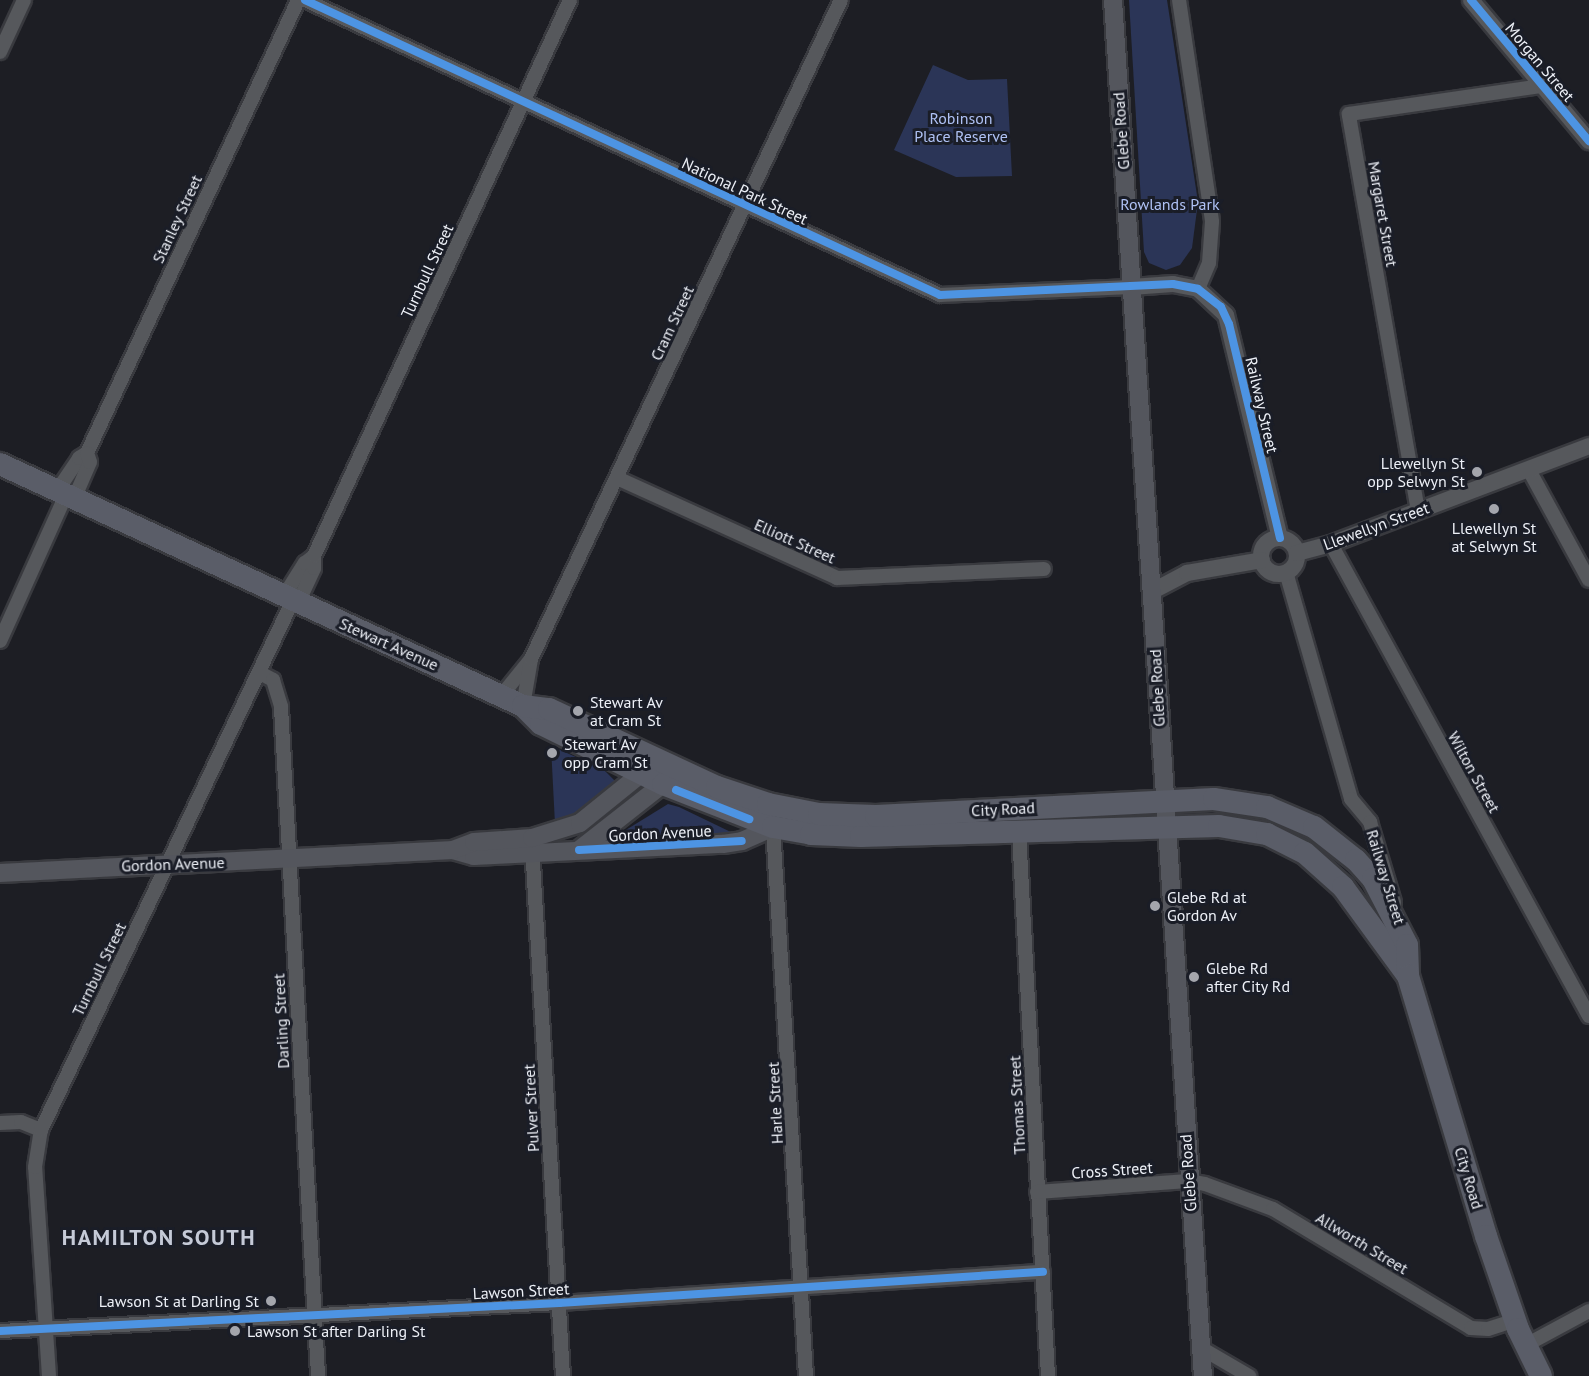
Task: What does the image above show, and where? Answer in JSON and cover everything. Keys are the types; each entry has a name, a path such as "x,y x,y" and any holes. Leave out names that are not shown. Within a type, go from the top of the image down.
{"highway":[{"name":"Stewart Avenue","path":"0,464 502,695 524,706 541,724 773,827"},
{"name":"City Road","path":"656,774 768,804 847,816 1164,800 1241,801 1291,815 1314,827 1349,854 1373,879 1407,945 1408,976 1515,1320 1524,1346 1541,1376"},
{"path":"773,827 811,834 861,836 1166,827"},
{"name":"City Road","path":"1166,827 1237,827 1267,834 1305,853 1362,908 1408,976"}],"main road":[{"name":"Glebe Road","path":"1113,0 1188,1180 1203,1376"},
{"name":"Gordon Avenue","path":"532,846 594,815 656,774"},
{"name":"Gordon Avenue","path":"579,850 656,774"},
{"name":"Gordon Avenue","path":"0,873 453,850 474,842 579,850 723,844 742,842 773,827"}],"street":[{"path":"0,52 24,0"},
{"name":"Stanley Street","path":"0,640 66,495 79,458 87,453 298,0"},
{"name":"National Park Street","path":"305,0 523,100 746,207 940,295 1173,284 1198,289"},
{"name":"Turnbull Street","path":"49,1376 34,1167 42,1130 260,673 292,600 314,568 314,556 570,0"},
{"name":"Cram Street","path":"502,695 531,659 746,207 841,0"},
{"path":"1179,0 1212,222 1209,263 1198,289"},
{"name":"Morgan Street","path":"1471,0 1589,141"},
{"name":"Margaret Street","path":"1418,511 1349,114 1542,86"},
{"name":"Railway Street","path":"1198,289 1221,307 1229,324 1280,538"},
{"name":"Llewellyn Street","path":"1297,553 1330,544 1589,446"},
{"path":"1529,470 1589,580"},
{"name":"Elliott Street","path":"617,478 837,578 1044,569"},
{"path":"1280,538 1291,543 1297,553 1294,565 1286,572 1270,571 1262,560 1264,546 1280,538"},
{"name":"Wilton Street","path":"1330,544 1589,1016"},
{"path":"1151,592 1187,573 1262,560"},
{"name":"Railway Street","path":"1286,572 1351,798 1370,822 1407,945"},
{"name":"Cram Street","path":"524,706 531,659"},
{"name":"Darling Street","path":"260,673 273,680 280,699 318,1376"},
{"name":"Harle Street","path":"773,827 806,1376"},
{"name":"Thomas Street","path":"1019,832 1048,1376"},
{"name":"Pulver Street","path":"532,846 563,1376"},
{"path":"0,1123 21,1122 42,1130"},
{"name":"Cross Street","path":"1037,1192 1188,1180"},
{"name":"Allworth Street","path":"1188,1180 1273,1209 1471,1328 1488,1329 1515,1320"},
{"name":"Lawson Street","path":"0,1331 559,1303 1043,1272"},
{"path":"1524,1346 1589,1311"},
{"path":"1201,1348 1249,1376"}],"green space":[{"name":"Rowlands Park","path":"1129,0 1167,0 1198,202 1192,248 1180,265 1166,270 1149,263 1144,252"},
{"name":"Robinson Place Reserve","path":"933,65 968,80 1007,79 1012,176 956,177 894,150"},
{"path":"551,746 603,769 617,783 594,809 555,824"},
{"path":"668,804 679,807 737,835 608,841"}],"cycle path":[{"path":"305,0 940,295 1173,284 1198,289 1221,307 1229,324 1280,538"},
{"path":"1471,0 1589,141"},
{"path":"676,790 749,819"},
{"path":"579,850 742,841"},
{"path":"0,1331 559,1303 1043,1272"}],"place":[{"name":"Llewellyn St opp Selwyn St","path":"1477,472"},
{"name":"Llewellyn St at Selwyn St","path":"1494,509"},
{"name":"Stewart Av at Cram St","path":"578,711"},
{"name":"Stewart Av opp Cram St","path":"552,753"},
{"name":"Glebe Rd at Gordon Av","path":"1155,906"},
{"name":"Glebe Rd after City Rd","path":"1194,977"},
{"name":"Lawson St at Darling St","path":"271,1301"},
{"name":"Lawson St after Darling St","path":"235,1331"}],"district":[{"name":"HAMILTON SOUTH","path":"159,1238"}]}
